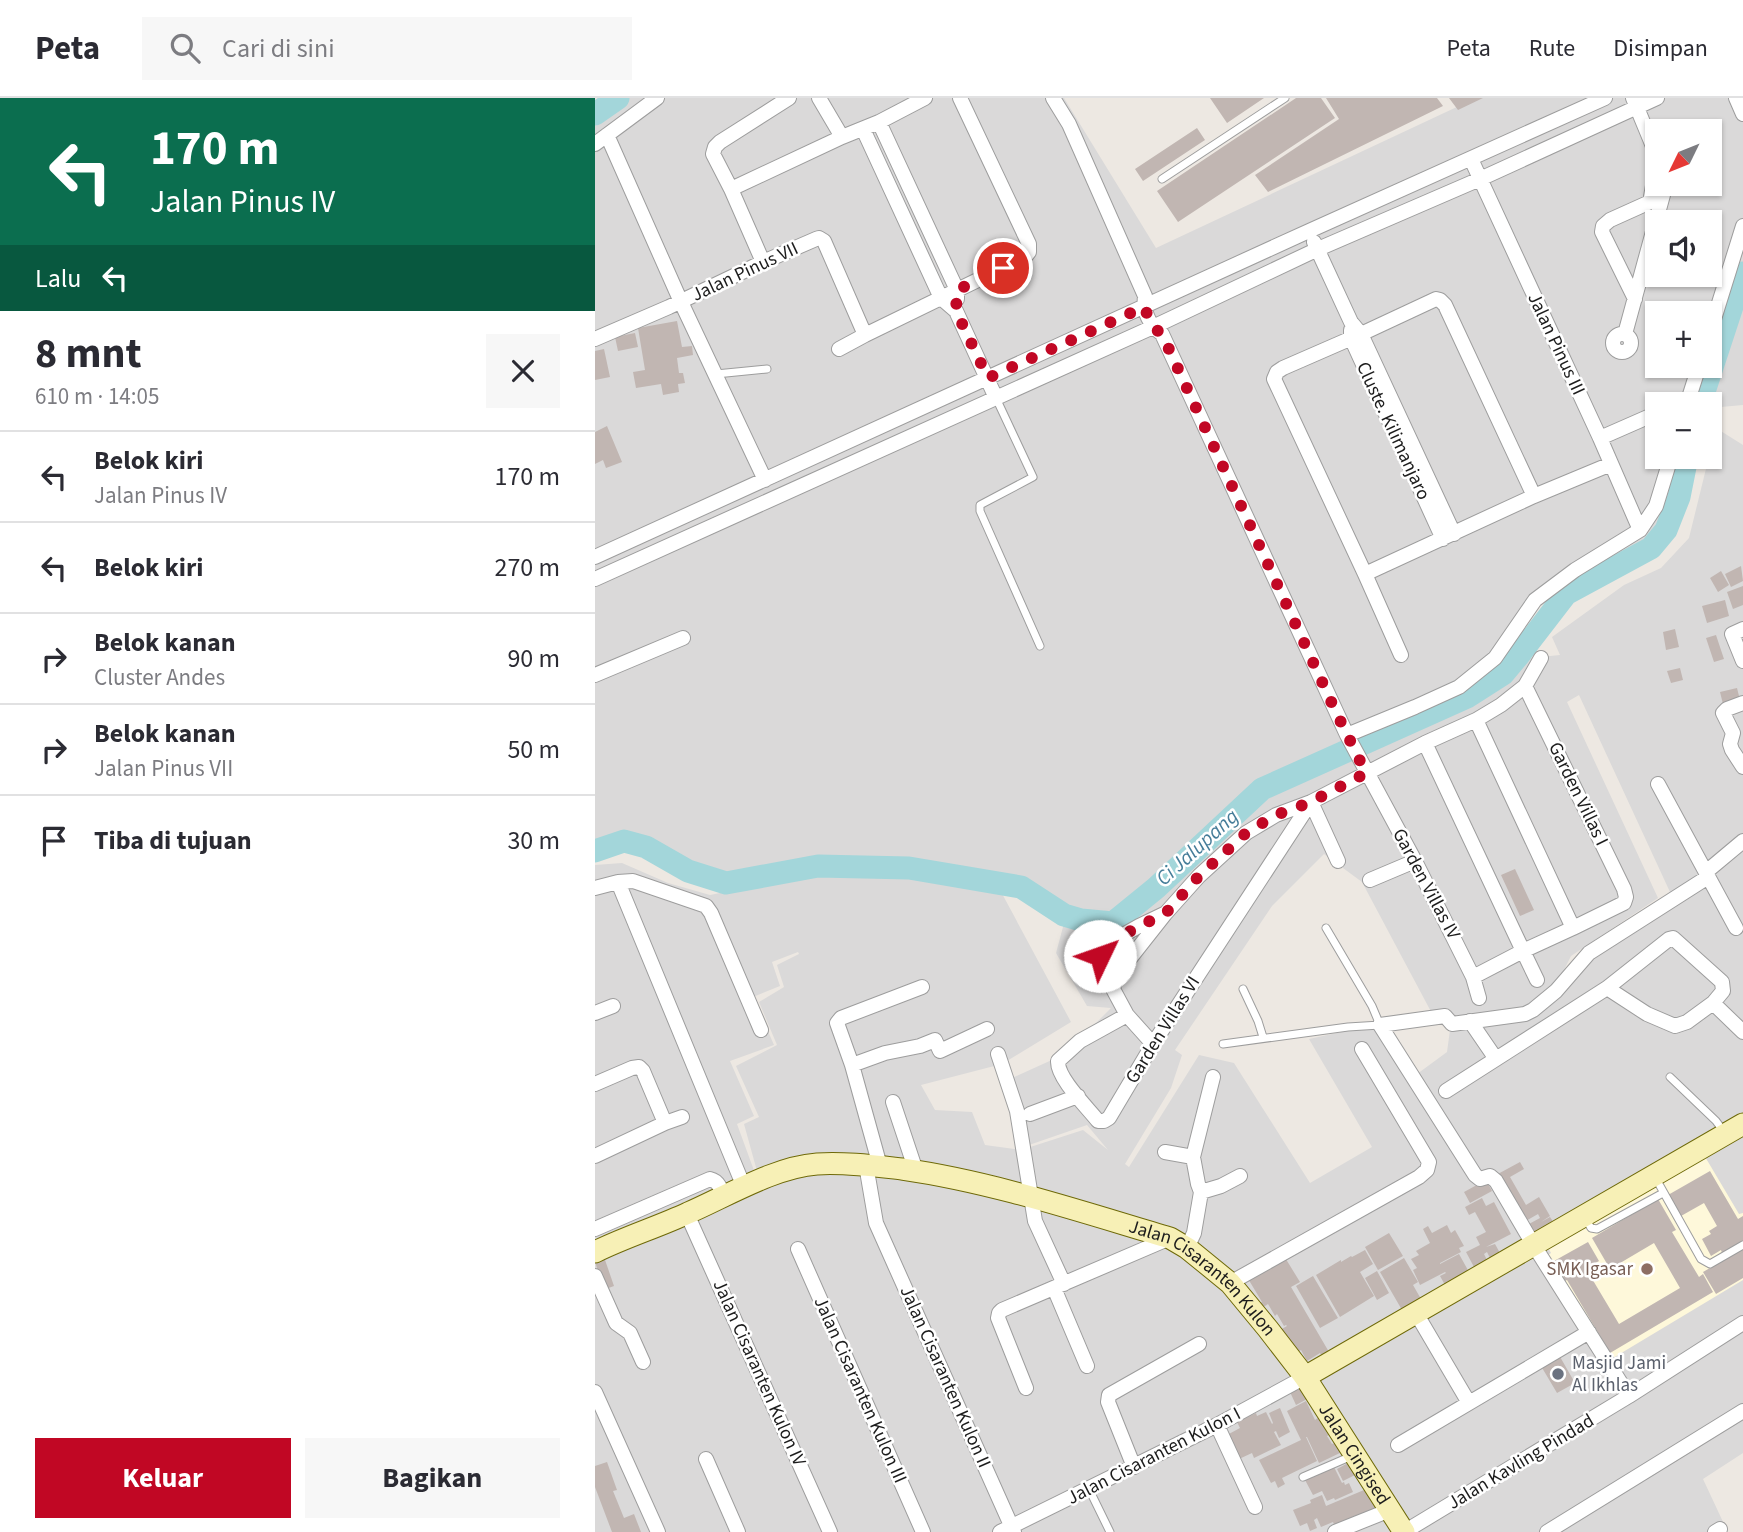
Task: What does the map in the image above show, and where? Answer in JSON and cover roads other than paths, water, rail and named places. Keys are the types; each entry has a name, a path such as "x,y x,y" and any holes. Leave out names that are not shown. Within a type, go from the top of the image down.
{"main road":[{"path":"1305,1377 1584,1216 1659,1184 1735,1130"},
{"name":"Jalan Cisaranten Kulon","path":"596,1241 687,1214 784,1171 816,1164 873,1166 937,1174 1030,1196 1179,1243 1230,1283 1305,1377"},
{"name":"Jalan Cingised","path":"1305,1377 1404,1532"}],"street":[{"path":"595,144 657,98"},
{"path":"763,262 713,154 720,142 789,98"},
{"path":"819,98 842,137"},
{"path":"731,189 879,122 925,98"},
{"path":"839,349 1025,257 1029,252 1028,244 960,98"},
{"name":"Garden Villas IV","path":"1053,98 1069,124 1348,738 1415,861 1473,977 1479,998"},
{"path":"595,557 988,378 1148,301 1605,98"},
{"path":"595,579 996,398 1160,328 1318,249 1479,179 1635,103 1657,98"},
{"path":"1736,98 1743,114"},
{"path":"1635,103 1645,127"},
{"path":"879,122 957,290 956,311"},
{"path":"863,129 941,298 956,311 996,398"},
{"path":"607,135 764,480 764,503"},
{"name":"Jalan Pinus III","path":"1471,159 1640,530"},
{"path":"1635,299 1602,232 1603,226 1610,220 1650,202 1651,196"},
{"path":"1625,334 1663,196"},
{"path":"1720,301 1743,226"},
{"name":"Cluste. Kilimanjaro","path":"1309,230 1448,536"},
{"name":"Jalan Pinus VII","path":"596,335 681,302 819,238 824,242 866,335"},
{"path":"1401,655 1274,379 1277,372 1436,299 1440,300 1445,305 1534,496"},
{"path":"1600,438 1645,418"},
{"path":"1365,574 1534,496 1611,464"},
{"path":"1348,738 1459,687 1495,658 1535,600 1575,570 1640,530 1656,506 1667,469"},
{"path":"764,480 783,494"},
{"path":"1743,629 1733,634 1743,661"},
{"path":"595,675 683,638"},
{"path":"1153,1044 1127,1016 1114,989 1115,980 1165,914 1199,876 1246,833 1276,815 1311,802 1365,770 1476,720 1501,705 1525,686 1541,658"},
{"name":"Garden Villas I","path":"1525,686 1625,889 1626,897 1623,903 1573,928"},
{"path":"1743,704 1723,713 1733,733 1730,744 1732,750 1743,767"},
{"path":"1473,977 1573,928 1476,720"},
{"path":"1425,743 1537,980"},
{"path":"1658,783 1736,928"},
{"path":"1311,802 1338,861"},
{"name":"Garden Villas VI","path":"1127,1016 1080,1041 1058,1061 1059,1071 1098,1121 1109,1118 1153,1044 1311,802"},
{"path":"1629,1396 1493,1177 1480,1179 1475,1175 1380,1024 1445,1016 1452,1024 1525,1014 1533,1010 1556,991 1589,953 1707,874 1743,841"},
{"path":"1370,880 1415,861"},
{"path":"595,888 633,881 706,906 761,1030"},
{"path":"618,882 744,1187"},
{"path":"1115,980 1099,951 1139,926 1165,914"},
{"path":"1445,1091 1607,988 1669,939 1673,938 1722,982 1723,991 1713,1003 1687,1022 1675,1026 1647,1014 1607,988"},
{"name":"Jalan Cisaranten Kulon II","path":"922,987 838,1020 837,1023 852,1065 873,1166 876,1223 1008,1530"},
{"path":"1713,1003 1743,1032"},
{"path":"595,1013 613,1006"},
{"path":"1470,1021 1496,1059"},
{"path":"852,1065 935,1040 940,1051 987,1029"},
{"path":"1230,1283 1427,1170 1429,1161 1362,1049"},
{"path":"998,1054 1017,1111 1035,1221 1087,1366"},
{"path":"595,1084 639,1067 665,1124"},
{"path":"1026,1388 998,1318 999,1313 1059,1286 1179,1243 1194,1233 1201,1192 1193,1157 1213,1077"},
{"path":"1030,1114 1077,1096"},
{"path":"893,1102 916,1171"},
{"path":"595,1156 682,1117"},
{"path":"1165,1152 1193,1157"},
{"path":"1201,1192 1240,1176"},
{"path":"596,1241 710,1179 718,1184 723,1197"},
{"name":"Jalan Cisaranten Kulon IV","path":"687,1214 830,1532"},
{"name":"Jalan Cisaranten Kulon III","path":"798,1249 923,1532"},
{"path":"595,1276 616,1323 630,1333 643,1362"},
{"path":"1416,1313 1469,1404"},
{"name":"Jalan Kavling Pindad","path":"1404,1532 1629,1396 1743,1323"},
{"path":"1398,1445 1589,1332"},
{"path":"1134,1467 1108,1402 1109,1395 1199,1344"},
{"name":"Jalan Cisaranten Kulon I","path":"1008,1530 1217,1425 1305,1377"},
{"path":"595,1392 659,1532"},
{"path":"1547,1532 1743,1411"},
{"path":"1217,1425 1255,1507"},
{"path":"706,1459 738,1532"},
{"path":"1335,1532 1390,1510"}],"lane":[{"path":"1162,179 1285,98"},
{"path":"715,374 767,369"},
{"path":"996,398 1033,477 980,505 980,511 1040,646"},
{"path":"1223,1044 1380,1024 1326,928"},
{"path":"1243,989 1263,1037"},
{"path":"1670,1077 1716,1121 1735,1130"},
{"path":"1659,1184 1705,1262 1710,1264 1743,1245"},
{"path":"1303,1477 1354,1455"},
{"path":"1089,1489 1110,1532"}],"waterway":[{"path":"595,114 618,98"},
{"name":"Ci Jalupang","path":"1704,392 1743,273"},
{"name":"Ci Jalupang","path":"595,851 624,841 646,847 688,871 726,883 818,866 909,868 1021,887 1064,915 1081,920 1113,923 1156,888 1262,789 1467,697 1503,674 1566,594 1651,548 1666,530 1679,497 1685,469"}],"place":[{"name":"SMK Igasar","path":"1647,1269"},
{"name":"Masjid Jami Al Ikhlas","path":"1558,1374"}]}
